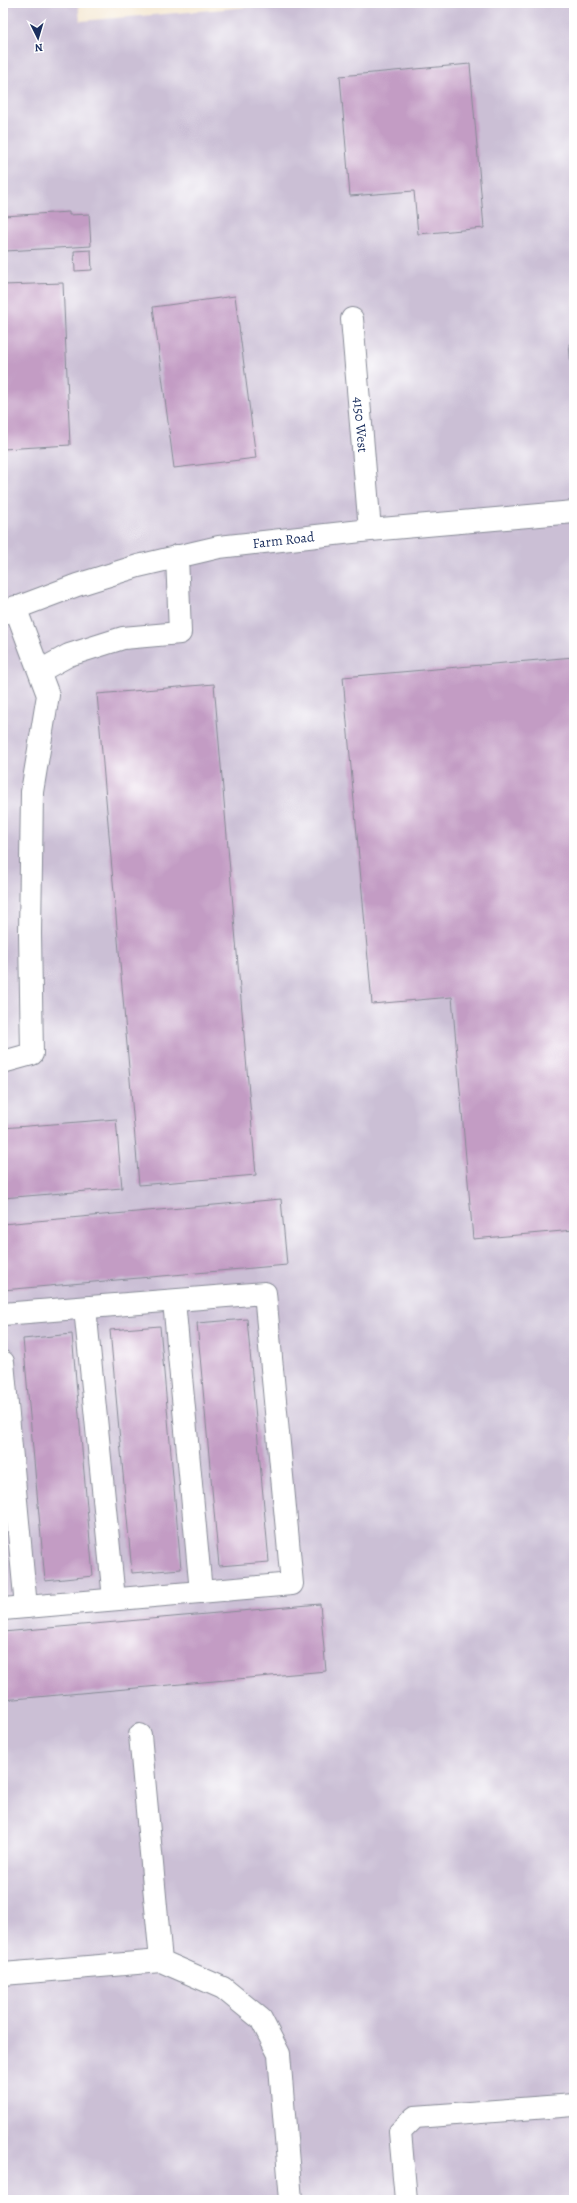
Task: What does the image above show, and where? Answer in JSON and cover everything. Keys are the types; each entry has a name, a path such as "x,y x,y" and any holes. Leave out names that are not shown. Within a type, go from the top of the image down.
{"street":[{"name":"4150 West","path":"352,319 370,530"},
{"name":"Farm Road","path":"9,610 111,574 177,556 262,541 574,512"},
{"path":"40,671 69,655 123,638 180,633 177,556"},
{"path":"3,1062 32,1054 30,934 32,792 48,695 40,671 9,610"},
{"path":"3,1314 265,1293 292,1584 3,1609"},
{"path":"174,1301 201,1592"},
{"path":"85,1308 114,1599"},
{"path":"3,1362 26,1607"},
{"path":"140,1735 162,1961"},
{"path":"3,1974 162,1961 223,1988 262,2019 279,2054 291,2200"},
{"path":"406,2200 400,2132 415,2117 574,2105"}],"shaded area":[{"path":"3,3 78,3 80,21 296,3 574,3 574,2200 3,2200"}],"building":[{"path":"470,64 484,228 418,234 414,191 350,196 340,76"},
{"path":"69,212 69,215 89,214 91,246 6,251 4,216"},
{"path":"91,250 92,270 75,271 74,251"},
{"path":"63,283 70,445 3,449 3,285"},
{"path":"235,296 256,458 174,468 153,307"},
{"path":"574,343 574,388 573,388 569,344"},
{"path":"574,657 574,1230 473,1239 452,997 372,1004 343,677"},
{"path":"214,684 256,1175 139,1185 97,694"},
{"path":"116,1119 122,1188 3,1198 3,1128"},
{"path":"281,1199 287,1265 3,1290 3,1224"},
{"path":"247,1319 269,1562 219,1566 197,1323"},
{"path":"160,1326 181,1569 132,1573 110,1330"},
{"path":"72,1334 93,1576 45,1581 23,1339"},
{"path":"3,1553 7,1584 3,1584"},
{"path":"320,1604 326,1671 3,1700 3,1632"}]}
